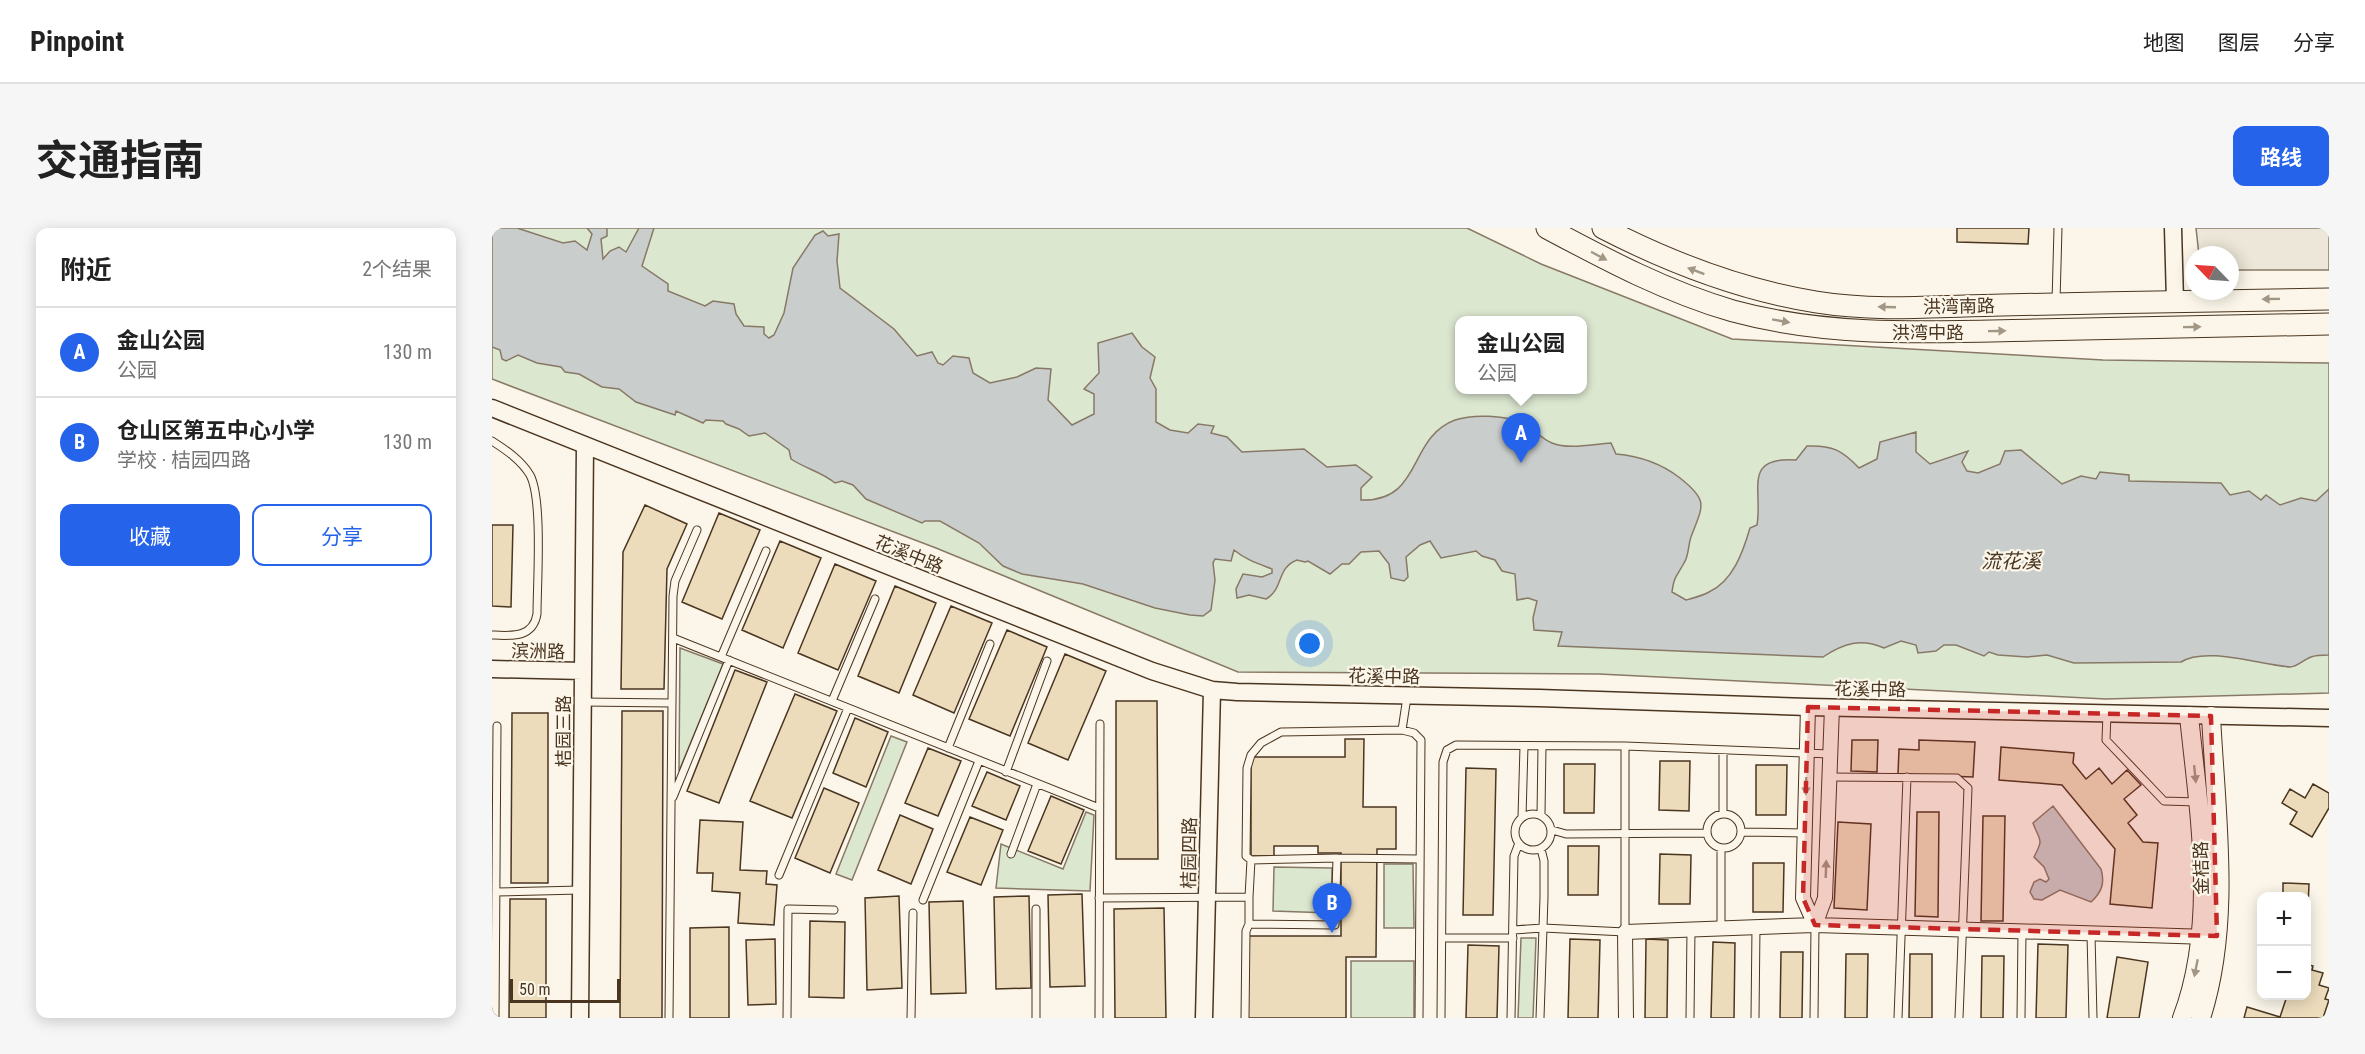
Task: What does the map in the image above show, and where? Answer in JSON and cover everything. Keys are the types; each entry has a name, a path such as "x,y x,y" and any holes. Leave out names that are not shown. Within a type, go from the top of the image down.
{"main road":[{"name":"洪湾中路","path":"1547,228 1637,275 1699,300 1764,318 1839,330 1955,332 2329,324"},
{"name":"洪湾南路","path":"1603,228 1660,256 1716,278 1759,290 1818,302 1896,307 2329,298"},
{"name":"金桔路","path":"2182,1018 2209,937 2189,716"},
{"path":"2201,1018 2210,986 2209,937 2218,853 2211,716"}],"street":[{"path":"2173,228 2175,301"},
{"name":"花溪中路","path":"492,408 1152,671 1212,690 1237,693 2329,718"},
{"name":"桔园三路","path":"580,1018 585,445"},
{"name":"滨洲路","path":"492,669 583,671"},
{"name":"桔园四路","path":"1204,1018 1212,690"},
{"path":"1808,707 1803,898 1815,925"},
{"path":"1815,925 1825,898 1832,707"},
{"path":"1626,1018 1625,932 1815,925 2209,937"}],"lane":[{"path":"2056,304 2058,228"},
{"path":"492,441 524,467 536,490 537,614 534,626 526,633 492,635"},
{"path":"669,1018 675,580 697,530"},
{"path":"721,657 766,551"},
{"path":"832,701 875,599"},
{"path":"673,638 1099,808"},
{"path":"948,748 990,644"},
{"path":"671,802 729,660"},
{"path":"1006,772 1047,661"},
{"path":"1402,730 1407,696"},
{"path":"582,702 672,703"},
{"path":"779,875 848,708"},
{"path":"2107,714 2106,740 2163,801 2198,802"},
{"path":"1098,1018 1100,724"},
{"path":"495,1018 494,816 497,726"},
{"path":"1419,859 1251,860 1246,856 1247,768 1251,755 1261,743 1281,732 1402,730 1414,733 1421,740 1419,1018"},
{"path":"1441,1018 1443,762 1447,750 1456,745 1625,746 1830,754"},
{"path":"1522,817 1532,813 1541,815 1547,820 1552,830 1548,842 1541,849 1532,850 1519,843 1515,834 1515,828 1522,817 1524,746"},
{"path":"1541,815 1542,746"},
{"path":"1442,938 1513,934 1543,928 1625,932 1625,746"},
{"path":"1723,750 1724,814"},
{"path":"923,900 979,761"},
{"path":"1829,777 1957,778 1968,788 1959,1018"},
{"path":"1898,1018 1907,777"},
{"path":"1011,854 1037,784"},
{"path":"1724,814 1729,814 1738,821 1741,832 1733,847 1721,849 1711,844 1706,833 1709,822 1718,815 1724,814"},
{"path":"1552,830 1566,834 1706,833"},
{"path":"1741,832 1805,833"},
{"path":"1511,1018 1514,856 1519,843"},
{"path":"1540,1018 1544,861 1541,849"},
{"path":"1721,849 1722,928"},
{"path":"1249,924 1335,925 1337,858"},
{"path":"1245,1018 1246,931 1249,924 1251,860"},
{"path":"496,892 581,890"},
{"path":"1099,898 1249,897"},
{"path":"787,1018 788,909 834,910"},
{"path":"1036,909 1036,1018"},
{"path":"911,1018 913,913"},
{"path":"1814,1018 1815,925"},
{"path":"1755,1018 1756,927"},
{"path":"1690,1018 1691,929"},
{"path":"2021,1018 2022,932"},
{"path":"2091,934 2093,1018"}],"highlighted area":[{"path":"1808,707 2211,716 2217,936 1815,925 1803,898"}],"green space":[{"path":"492,228 1467,228 1541,264 1732,339 2103,360 2329,363 2329,693 2106,699 1599,674 1238,672 936,548 492,379"},
{"path":"680,648 723,664 679,771"},
{"path":"891,736 907,742 852,880 836,874"},
{"path":"1086,812 1094,815 1090,891 996,888 1001,844 1063,869"},
{"path":"1384,864 1413,864 1414,928 1384,928"},
{"path":"1274,867 1332,868 1331,913 1273,911"},
{"path":"1521,938 1536,938 1533,1018 1518,1018"},
{"path":"1351,961 1414,961 1414,1018 1351,1018"}],"shaded area":[{"path":"2196,228 2329,228 2329,270 2239,270 2239,246 2198,246"}],"water":[{"name":"流花溪","path":"492,228 517,228 563,243 575,241 587,250 592,234 587,228 607,228 607,236 601,239 603,259 610,251 619,247 626,252 639,228 654,228 642,266 668,284 668,291 705,306 713,301 734,304 736,314 744,326 764,327 764,334 769,338 774,335 784,313 793,268 815,235 823,231 828,236 839,234 837,261 840,288 894,329 917,356 932,352 938,363 943,365 953,356 969,358 973,373 990,383 1017,377 1036,368 1051,369 1048,400 1072,425 1094,414 1094,394 1084,389 1099,373 1098,343 1132,333 1142,347 1155,357 1150,378 1156,389 1156,422 1170,430 1188,433 1198,424 1214,426 1211,433 1227,437 1242,452 1304,449 1327,467 1356,465 1372,477 1361,488 1361,500 1381,498 1395,491 1405,480 1429,440 1440,429 1462,418 1488,416 1515,420 1548,441 1559,445 1611,443 1616,454 1650,462 1673,473 1696,492 1699,498 1700,510 1687,557 1675,579 1672,592 1686,600 1703,595 1717,587 1725,581 1736,565 1750,528 1757,525 1758,478 1762,470 1768,464 1779,460 1796,460 1807,446 1823,446 1836,450 1859,468 1877,459 1880,442 1916,432 1916,452 1930,464 1968,451 1962,462 1967,471 1978,473 2000,464 2005,451 2021,450 2062,484 2081,476 2096,479 2100,472 2129,475 2129,481 2221,483 2230,495 2249,491 2261,500 2266,495 2280,505 2301,498 2316,501 2329,489 2329,655 2313,656 2290,667 2219,656 2204,656 2181,662 2074,663 2047,655 2027,657 1998,655 1989,652 1984,656 1956,645 1944,645 1936,651 1918,653 1916,645 1901,641 1884,648 1868,643 1845,645 1823,657 1558,646 1562,632 1534,630 1533,618 1537,601 1528,598 1517,600 1515,574 1502,571 1495,560 1482,556 1476,551 1441,558 1430,541 1420,545 1406,557 1408,577 1404,581 1391,578 1389,564 1379,551 1361,552 1349,564 1342,564 1330,574 1308,561 1297,560 1286,568 1272,595 1266,599 1249,595 1237,598 1236,589 1243,574 1262,577 1272,573 1272,569 1234,550 1231,561 1215,559 1213,563 1215,580 1211,610 1203,616 1155,608 1083,584 1022,574 1003,566 979,543 940,521 922,523 866,499 853,485 842,481 835,483 791,459 789,450 765,433 749,436 723,421 706,420 703,423 676,411 675,415 636,402 619,389 602,387 579,374 565,372 561,367 537,363 518,355 506,361 502,359 500,350 492,347"},
{"path":"2053,806 2101,869 2102,887 2091,902 2060,890 2042,900 2034,899 2030,892 2034,882 2040,879 2046,882 2049,879 2044,867 2034,857 2040,840 2033,823"}],"building":[{"path":"1957,228 2029,228 2028,244 1957,242"},
{"path":"645,505 687,524 667,569 664,689 621,689 623,552"},
{"path":"719,513 760,530 722,619 682,602"},
{"path":"492,525 513,525 511,607 492,606"},
{"path":"780,541 821,558 783,648 742,630"},
{"path":"835,564 876,581 838,670 798,653"},
{"path":"895,586 936,603 899,693 858,676"},
{"path":"951,606 992,623 954,713 913,695"},
{"path":"1007,630 1047,647 1010,736 969,719"},
{"path":"1065,654 1106,671 1068,760 1028,743"},
{"path":"735,670 767,682 719,803 687,791"},
{"path":"795,694 837,711 792,818 750,801"},
{"path":"1116,701 1157,701 1158,859 1116,859"},
{"path":"622,711 663,711 662,1018 620,1018"},
{"path":"512,713 548,713 548,883 511,883"},
{"path":"855,718 888,732 866,787 833,773"},
{"path":"1345,739 1364,739 1363,807 1396,807 1396,849 1377,849 1376,957 1346,957 1346,1018 1248,1018 1248,936 1341,936 1341,853 1318,853 1318,846 1274,846 1274,856 1251,856 1251,757 1345,757"},
{"path":"1852,740 1878,740 1877,772 1851,771"},
{"path":"1919,740 1975,742 1973,777 1898,774 1899,749 1919,750"},
{"path":"2001,747 2074,753 2073,763 2086,779 2099,768 2112,784 2127,770 2141,785 2124,799 2137,815 2128,823 2143,842 2158,843 2152,908 2110,904 2115,849 2062,785 1999,780"},
{"path":"928,748 961,761 938,816 905,803"},
{"path":"1660,761 1690,761 1689,811 1659,810"},
{"path":"1564,764 1595,764 1594,813 1564,813"},
{"path":"1756,765 1787,765 1786,815 1756,815"},
{"path":"1466,768 1496,769 1493,915 1463,915"},
{"path":"987,772 1020,786 1006,820 972,806"},
{"path":"2313,784 2329,793 2329,808 2312,837 2290,824 2297,812 2282,803 2290,789 2305,798"},
{"path":"824,788 859,803 830,873 795,858"},
{"path":"1051,796 1084,810 1061,864 1028,851"},
{"path":"1917,812 1939,812 1938,917 1915,916"},
{"path":"900,815 933,829 911,884 878,870"},
{"path":"1983,816 2005,816 2003,921 1981,921"},
{"path":"970,817 1003,830 981,885 947,872"},
{"path":"700,820 743,822 740,870 767,871 766,884 777,885 774,925 738,923 740,893 712,891 713,873 697,873"},
{"path":"1838,822 1871,824 1867,910 1834,908"},
{"path":"1568,846 1599,846 1598,895 1568,895"},
{"path":"1660,854 1691,855 1690,904 1659,904"},
{"path":"1753,863 1784,863 1783,912 1753,912"},
{"path":"2283,883 2309,884 2309,892 2283,892"},
{"path":"1082,894 1085,986 1050,987 1048,895"},
{"path":"899,896 902,988 867,990 865,898"},
{"path":"1029,896 1031,988 996,989 994,897"},
{"path":"510,899 546,899 546,1018 509,1018"},
{"path":"963,901 966,993 931,994 929,902"},
{"path":"1164,908 1166,1018 1115,1018 1114,909"},
{"path":"810,921 845,922 844,998 809,997"},
{"path":"729,927 729,1018 690,1018 690,928"},
{"path":"775,939 776,1004 748,1005 746,940"},
{"path":"1570,939 1600,940 1598,1018 1568,1018"},
{"path":"1646,939 1668,940 1667,1018 1645,1018"},
{"path":"1713,942 1735,943 1734,1018 1711,1018"},
{"path":"2038,944 2068,945 2066,1018 2036,1018"},
{"path":"1468,945 1499,946 1497,1018 1466,1018"},
{"path":"1781,952 1803,952 1802,1018 1780,1018"},
{"path":"1846,954 1868,954 1867,1018 1845,1018"},
{"path":"1910,954 1932,954 1932,1018 1909,1018"},
{"path":"1982,956 2004,956 2003,1018 1981,1018"},
{"path":"2117,957 2148,962 2139,1018 2107,1018"},
{"path":"2311,965 2313,966 2312,970 2323,973 2319,985 2329,988 2325,999 2329,1000 2323,1018 2244,1018 2247,1007 2280,1017 2286,1000 2311,1000"}],"place":[{"name":"金山公园","path":"1521,463"},
{"name":"仓山区第五中心小学","path":"1332,933"}]}
